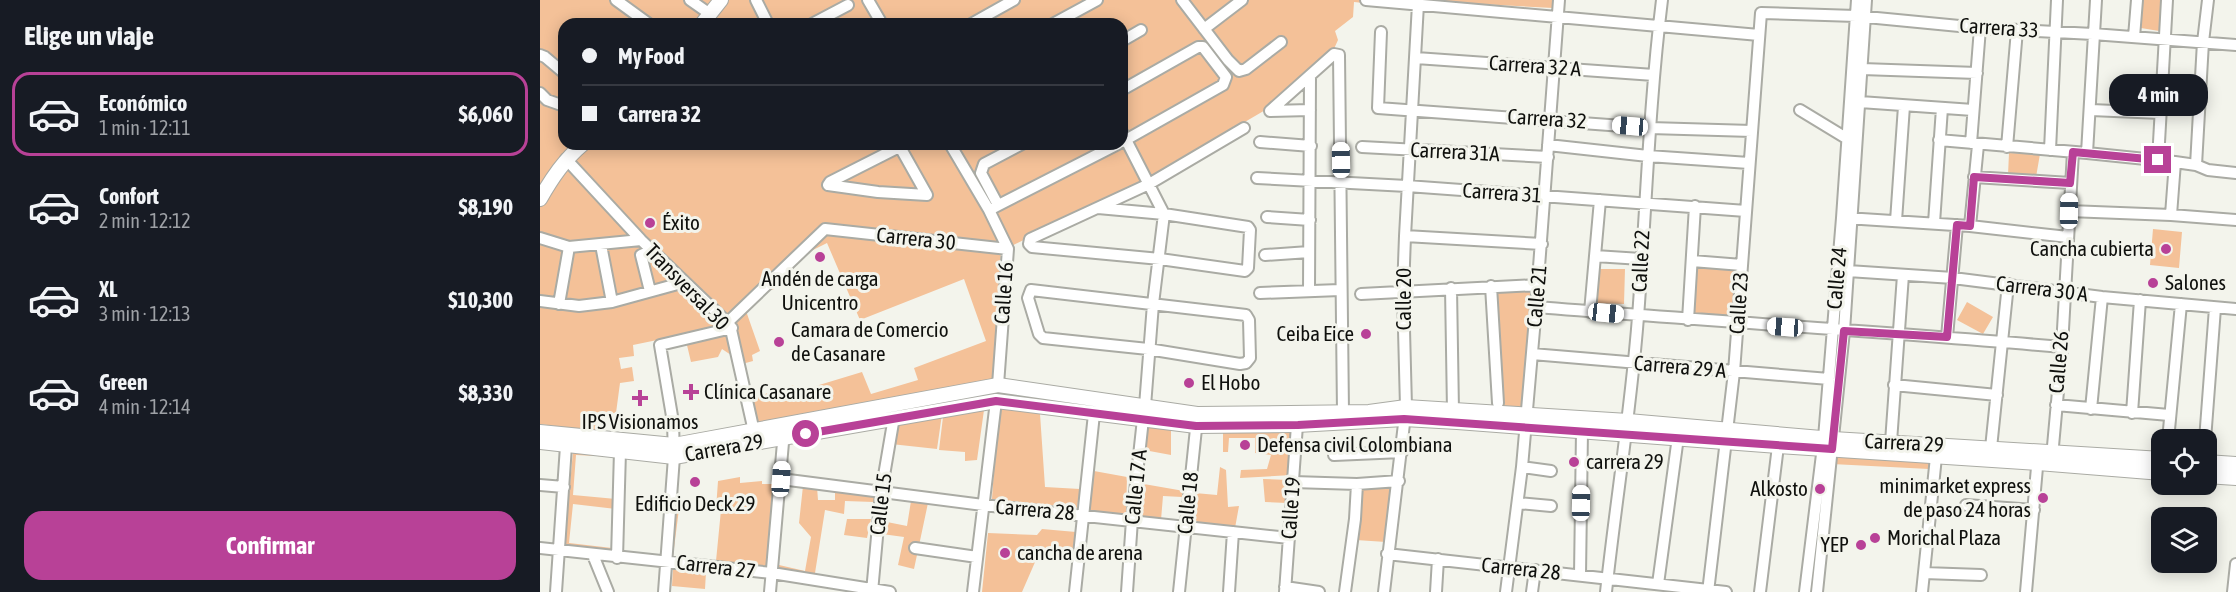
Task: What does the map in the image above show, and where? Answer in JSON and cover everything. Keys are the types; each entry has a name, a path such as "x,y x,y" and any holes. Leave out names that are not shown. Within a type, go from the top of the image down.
{"main road":[{"path":"707,18 721,0"},
{"path":"540,199 551,179 576,150"},
{"name":"Carrera 29","path":"540,442 620,451 674,451 784,431 998,385 1197,420 1298,425 1405,413 1453,411 1582,431 1628,428 1678,437 1728,436 1778,447 1891,442 1991,448 2151,471"},
{"name":"Carrera 29","path":"784,431 996,401 1094,414 1144,412"},
{"name":"Carrera 29","path":"1197,420 1343,412 1405,413 1828,444 1936,458 2151,459"},
{"name":"Carrera 29","path":"540,432 674,451"},
{"path":"2217,463 2236,464"},
{"path":"2217,477 2236,478"}],"street":[{"path":"616,0 641,18"},
{"path":"690,0 705,18"},
{"path":"756,0 765,18"},
{"path":"868,0 878,18"},
{"path":"982,18 1014,0"},
{"path":"1064,18 1097,0"},
{"path":"1182,0 1239,71 1246,69 1281,42"},
{"path":"1204,28 1242,0"},
{"path":"1366,0 1759,35"},
{"name":"Calle 21","path":"1506,592 1522,467 1542,244 1559,0"},
{"name":"Calle 22","path":"1606,592 1628,428 1638,317 1654,75 1662,0"},
{"name":"Calle 24","path":"1852,142 1860,102 1862,69 1857,0"},
{"name":"Calle 24","path":"1817,592 1860,17 1866,0"},
{"path":"2050,150 2057,0"},
{"path":"2087,153 2096,0"},
{"path":"2134,37 2137,0"},
{"path":"2158,160 2167,0"},
{"path":"2196,165 2203,42 2208,0"},
{"name":"Calle 20","path":"1384,592 1399,481 1405,413 1403,291 1418,4"},
{"path":"823,18 848,5"},
{"name":"Carrera 33","path":"1761,13 1860,17 1980,28 2236,45"},
{"name":"Calle 23","path":"1708,590 1734,372 1761,13"},
{"path":"1970,226 1974,177 1973,110 1980,28"},
{"path":"1128,38 1141,30"},
{"path":"2007,147 2017,30"},
{"name":"Carrera 32","path":"1381,32 1377,108 1650,128 1752,131"},
{"path":"1128,87 1203,46 1226,77 1223,85 1128,136"},
{"path":"1310,110 1270,111 1334,54 1339,54 1343,412"},
{"path":"540,55 558,68"},
{"name":"Carrera 32 A","path":"1416,58 1654,75"},
{"path":"1862,69 1977,73"},
{"path":"1309,291 1310,75"},
{"path":"540,93 547,100 558,104"},
{"path":"1860,102 1973,110"},
{"path":"1896,221 1904,106"},
{"path":"1934,223 1942,108"},
{"path":"1800,110 1852,142"},
{"path":"2091,110 2161,112"},
{"path":"1098,208 1164,214 1248,227 1250,230 1248,268 1242,271 1160,259 1032,247 1029,244 1030,239 1149,184 1244,128"},
{"path":"1939,140 2158,160 2196,165 2208,170 2236,172"},
{"path":"1260,142 1311,146"},
{"path":"1548,145 1648,156 1749,163"},
{"name":"Carrera 31A","path":"1362,147 1548,157"},
{"path":"1128,149 1164,214"},
{"path":"894,150 828,185 878,192 927,195 904,150"},
{"name":"Calle 16","path":"954,150 993,208 1008,249 998,385"},
{"path":"1011,150 984,164 981,168 993,208 1101,150"},
{"name":"Calle 26","path":"2026,592 2034,510 2056,405 2062,347 2073,152"},
{"name":"Transversal 30","path":"566,159 641,240 730,325 755,436"},
{"path":"2171,215 2175,162"},
{"path":"1974,177 2070,183"},
{"name":"Carrera 31","path":"1257,178 1341,181 1746,211"},
{"path":"1590,312 1600,200"},
{"path":"1688,320 1695,206"},
{"path":"2069,211 2236,220"},
{"name":"Calle 17 A","path":"1127,592 1148,349 1164,214"},
{"path":"1267,217 1310,220"},
{"path":"1846,218 1970,226 2068,237"},
{"name":"Calle 24","path":"1805,592 1828,444 1829,379 1848,271 1846,218"},
{"path":"1947,337 1957,225"},
{"name":"Carrera 30","path":"730,325 825,229 1008,249"},
{"path":"1405,236 1542,244"},
{"path":"540,238 569,247 641,240"},
{"path":"601,245 612,302"},
{"path":"559,304 569,247"},
{"path":"650,291 641,255 652,250"},
{"path":"1265,255 1309,252"},
{"path":"1595,256 1641,259"},
{"path":"1692,261 1742,265"},
{"name":"Carrera 30 A","path":"1848,271 1953,278 2102,297 2236,309"},
{"path":"1891,442 1903,275"},
{"path":"540,301 579,306 612,302 685,282"},
{"path":"1991,448 2008,284"},
{"path":"1360,294 1538,285"},
{"name":"Calle 21","path":"1491,286 1498,403"},
{"path":"1451,288 1453,411"},
{"path":"1031,290 1245,315 1249,320 1250,358 1246,363 1240,364 1148,349 1043,338 1038,334 1028,298 1031,290"},
{"path":"1260,293 1340,290"},
{"path":"2091,409 2102,297"},
{"path":"2132,413 2140,300"},
{"path":"2168,429 2181,304"},
{"path":"1536,307 1638,317 1899,333 2062,347"},
{"path":"2206,429 2215,308"},
{"path":"664,592 674,451 673,422 660,345 730,325"},
{"name":"Carrera 29 A","path":"1532,354 1829,379"},
{"path":"1894,385 1997,395"},
{"path":"973,592 996,401"},
{"path":"2056,405 2169,415"},
{"path":"1075,592 1094,414"},
{"name":"Calle 15","path":"872,591 881,493 894,417"},
{"name":"Calle 18","path":"1179,592 1197,420"},
{"name":"Calle 19","path":"1285,589 1298,425"},
{"path":"770,592 784,431"},
{"path":"1580,575 1582,431"},
{"path":"1658,584 1678,437"},
{"path":"556,592 567,446"},
{"path":"1760,592 1778,447"},
{"path":"617,558 620,451"},
{"path":"1334,455 1402,452"},
{"path":"1922,592 1936,458"},
{"path":"1522,467 1551,471"},
{"name":"Carrera 28","path":"781,479 983,505 1289,538"},
{"path":"1293,482 1357,484 1399,481"},
{"path":"1345,592 1355,519 1357,484"},
{"path":"540,485 564,487"},
{"path":"1518,502 1551,506"},
{"path":"1966,505 2034,510"},
{"path":"1229,592 1233,532"},
{"name":"Carrera 27","path":"540,548 772,573 872,591 890,592"},
{"path":"915,548 977,557"},
{"name":"Carrera 28","path":"1388,554 1726,592"},
{"path":"592,555 608,592"},
{"path":"1436,592 1438,560"},
{"path":"2233,592 2236,564"},
{"path":"1532,592 1535,570"},
{"path":"1924,573 1981,575"},
{"path":"1285,589 1319,592"}],"shaded area":[{"path":"540,0 1395,0 1393,6 1354,2 1353,17 1335,31 1338,40 1333,51 1267,109 1144,181 1001,251 993,379 756,428 750,399 793,385 796,392 862,372 871,394 918,380 914,368 986,341 964,279 860,320 827,243 805,254 773,285 774,289 761,293 745,308 760,351 752,355 753,361 742,364 730,325 633,345 634,356 619,358 621,369 632,367 634,381 620,383 616,413 601,414 601,432 540,424"},
{"path":"1406,0 1554,0 1553,8"},
{"path":"2142,0 2161,0 2159,31 2141,28"},
{"path":"2009,153 2040,154 2036,177 2008,175"},
{"name":"Cancha cubierta","path":"2153,229 2182,232 2179,268 2150,265"},
{"path":"1695,264 1738,269 1736,319 1691,317"},
{"path":"1597,269 1625,269 1624,304 1597,303"},
{"path":"1534,288 1523,409 1501,409 1500,335 1495,290"},
{"path":"1967,302 1993,317 1983,334 1957,320"},
{"path":"727,332 734,357 722,349 718,357 691,362 686,341"},
{"path":"998,407 1040,414 1045,487 1080,489 1077,508 992,499"},
{"path":"984,410 977,460 965,461 965,452 939,450 943,417"},
{"path":"942,414 937,449 891,444 895,421"},
{"path":"1146,423 1171,426 1171,455 1144,450"},
{"path":"1293,429 1292,475 1240,478 1241,470 1267,469 1271,455 1255,453 1255,438 1229,438 1228,452 1223,452 1223,433"},
{"path":"573,452 618,457 576,455 573,495 616,499 616,509 573,504 569,543 612,548 611,553 564,548"},
{"path":"1834,452 1929,459 1929,469 1832,464"},
{"path":"1220,467 1226,470 1228,507 1239,506 1235,528 1193,522 1195,493 1217,495"},
{"path":"1094,471 1127,477 1126,515 1088,510"},
{"path":"740,477 740,483 762,481 762,484 774,484 768,569 669,559 674,509 679,509 673,556 716,561 721,510 716,509 718,481"},
{"path":"1263,479 1289,480 1287,503 1265,502"},
{"path":"1138,483 1184,491 1182,497 1163,496 1161,520 1133,517"},
{"path":"803,486 817,487 818,500 835,500 835,491 874,494 874,502 845,501 844,514 825,510 815,573 817,580 778,572 779,565 805,571 811,537 799,523"},
{"path":"1360,486 1391,489 1386,542 1356,540"},
{"path":"911,501 928,503 914,569 898,565 904,537 882,534 882,521 907,526"},
{"path":"847,519 871,519 867,538 844,535"},
{"path":"1042,529 1076,532 1072,553 1053,546 1048,558 1039,553 1022,592 982,592 988,533 1037,535"},
{"path":"673,568 706,572 705,589 672,586"}],"place":[{"name":"Éxito","path":"650,223"},
{"name":"Cancha cubierta","path":"2166,249"},
{"name":"Andén de carga Unicentro","path":"820,257"},
{"name":"Salones","path":"2153,283"},
{"name":"Ceiba Eice","path":"1366,334"},
{"name":"Camara de Comercio de Casanare","path":"779,342"},
{"name":"El Hobo","path":"1189,383"},
{"name":"Clínica Casanare","path":"691,392"},
{"name":"IPS Visionamos","path":"640,398"},
{"name":"Defensa civil Colombiana","path":"1245,445"},
{"name":"carrera 29","path":"1574,462"},
{"name":"Edificio Deck 29","path":"695,482"},
{"name":"Alkosto","path":"1820,489"},
{"name":"minimarket express de paso 24 horas","path":"2043,498"},
{"name":"Morichal Plaza","path":"1875,538"},
{"name":"YEP","path":"1861,545"},
{"name":"cancha de arena","path":"1005,553"}],"route":[{"path":"806,434 996,401 1196,426 1298,425 1404,419 1832,449 1844,331 1947,337 1957,225 1970,226 1974,177 2070,183 2073,152 2158,160"}]}
